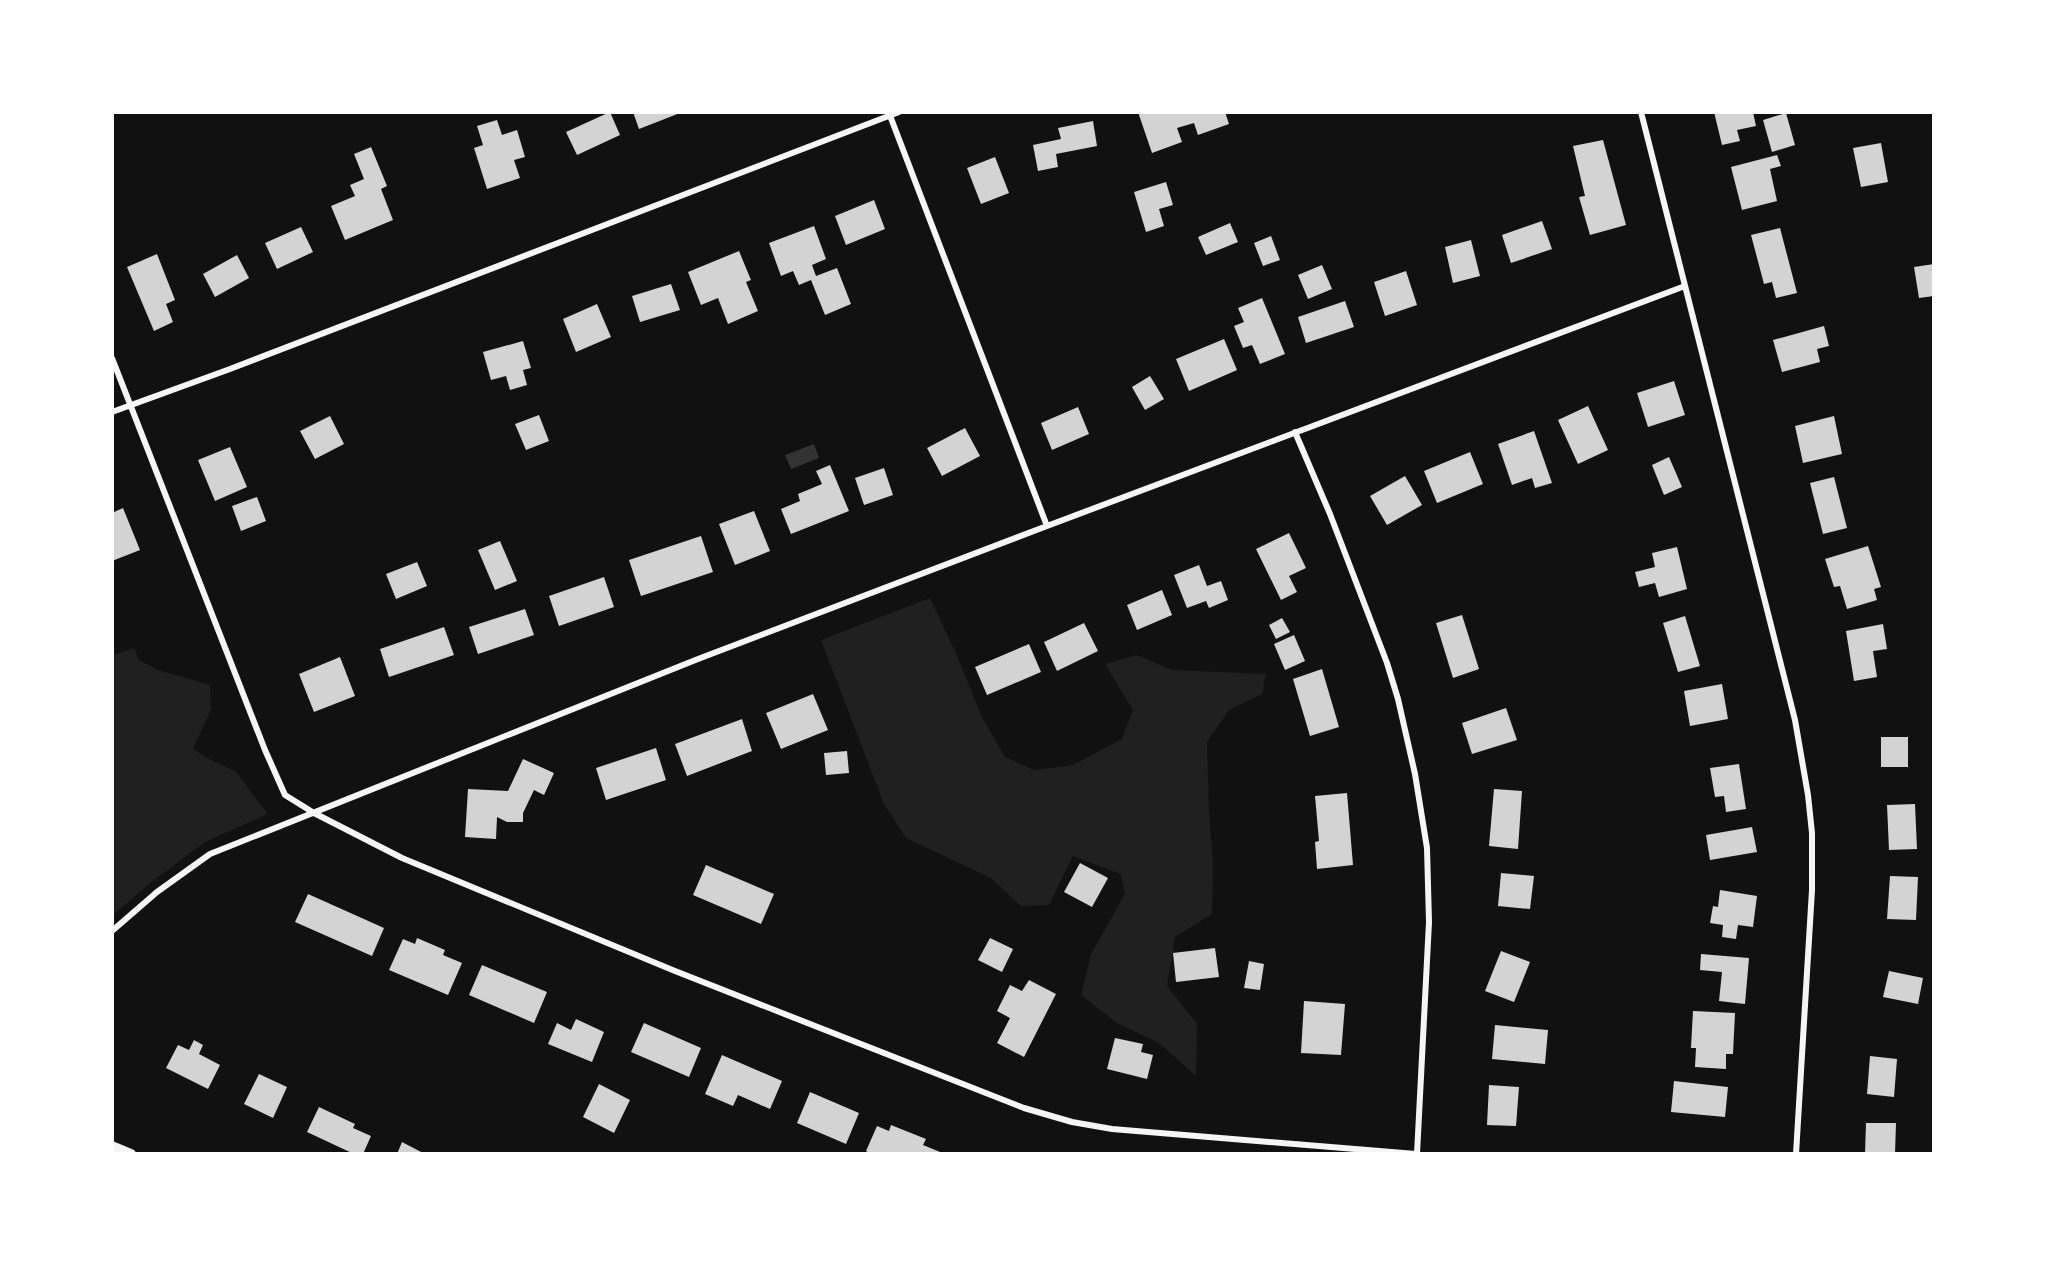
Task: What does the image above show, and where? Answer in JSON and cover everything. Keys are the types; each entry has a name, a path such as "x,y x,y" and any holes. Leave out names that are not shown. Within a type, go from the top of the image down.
{"street":[{"path":"112,412 230,369 899,112"},
{"path":"1641,112 1795,720 1808,795 1812,833 1812,890 1796,1154"},
{"path":"889,114 1047,526"},
{"path":"112,931 157,892 210,854 699,659 1685,286"},
{"path":"112,358 265,750 285,795 314,813 413,863 664,966 1024,1108 1072,1122 1112,1129 1417,1154 1429,922 1427,848 1415,774 1398,699 1386,663 1330,514 1295,432"},
{"path":"112,1146 131,1154"}],"shaded area":[{"path":"814,444 819,458 791,469 785,455"},
{"path":"930,598 982,717 1005,757 1034,770 1073,765 1122,739 1133,710 1105,664 1137,655 1172,670 1266,674 1262,694 1229,710 1207,742 1213,863 1212,914 1175,937 1167,986 1197,1024 1196,1076 1159,1043 1117,1023 1081,995 1091,954 1125,894 1121,874 1073,856 1049,905 1021,906 991,878 906,838 884,804 821,640"},
{"path":"134,648 139,660 158,670 210,685 211,709 193,749 235,771 268,814 205,842 149,884 113,915 113,655"}],"building":[{"path":"610,112 620,135 577,155 566,132"},
{"path":"633,112 680,112 680,113 639,129"},
{"path":"1138,112 1225,112 1229,124 1198,135 1194,123 1177,128 1182,142 1152,153"},
{"path":"1714,112 1753,112 1756,126 1737,130 1740,141 1722,145"},
{"path":"1786,113 1795,145 1772,152 1763,120"},
{"path":"497,120 502,135 517,130 525,157 514,160 520,178 487,189 474,148 483,145 477,126"},
{"path":"1093,121 1097,146 1056,154 1058,167 1038,171 1033,145 1061,139 1058,128"},
{"path":"1603,140 1626,225 1590,235 1579,197 1585,196 1573,146"},
{"path":"1881,143 1888,182 1861,187 1853,148"},
{"path":"371,147 387,186 381,189 393,220 345,240 331,206 355,196 350,185 364,179 354,154"},
{"path":"1777,155 1781,166 1770,169 1777,201 1742,210 1731,167"},
{"path":"995,157 1009,193 981,204 967,168"},
{"path":"1166,182 1173,205 1159,209 1164,226 1146,232 1134,192"},
{"path":"874,200 885,229 846,245 835,216"},
{"path":"1542,221 1552,249 1511,263 1502,235"},
{"path":"1230,223 1238,242 1206,255 1198,237"},
{"path":"814,226 826,259 812,265 816,276 837,268 851,304 825,315 811,280 799,285 793,271 781,276 769,243"},
{"path":"301,227 313,252 277,269 265,243"},
{"path":"1780,228 1797,293 1776,298 1772,282 1764,284 1751,235"},
{"path":"1271,236 1280,260 1263,266 1254,243"},
{"path":"1471,240 1480,276 1453,283 1445,247"},
{"path":"739,251 751,280 746,282 758,311 728,324 718,298 701,305 688,272"},
{"path":"157,254 175,300 166,304 173,322 154,331 127,267"},
{"path":"237,255 249,278 215,297 203,274"},
{"path":"1934,264 1934,296 1919,298 1914,267"},
{"path":"1322,265 1332,289 1308,299 1298,275"},
{"path":"1406,271 1417,305 1385,316 1374,282"},
{"path":"671,284 680,310 640,322 632,296"},
{"path":"1262,298 1285,354 1260,364 1252,345 1243,348 1234,326 1244,322 1238,308"},
{"path":"1345,301 1354,327 1306,343 1298,317"},
{"path":"597,304 611,337 576,352 563,319"},
{"path":"1824,326 1829,346 1817,349 1820,362 1782,372 1773,340"},
{"path":"1224,339 1237,370 1189,391 1176,359"},
{"path":"523,341 531,368 523,370 527,385 510,390 506,376 491,380 483,352"},
{"path":"1150,376 1164,399 1145,410 1132,387"},
{"path":"1674,381 1685,415 1648,427 1637,393"},
{"path":"1588,406 1608,450 1578,464 1558,420"},
{"path":"1078,407 1089,434 1052,450 1041,423"},
{"path":"539,415 549,441 526,450 515,424"},
{"path":"330,416 344,444 315,459 300,431"},
{"path":"1834,416 1842,454 1803,463 1795,426"},
{"path":"965,428 980,456 942,476 927,448"},
{"path":"1534,431 1552,483 1535,488 1532,478 1512,485 1498,444"},
{"path":"230,447 247,487 215,501 198,460"},
{"path":"1470,452 1483,484 1437,503 1424,471"},
{"path":"1669,457 1682,487 1664,495 1652,465"},
{"path":"830,465 849,511 791,534 781,509 800,501 798,494 822,484 816,471"},
{"path":"884,468 893,495 864,505 855,478"},
{"path":"1405,476 1422,505 1387,525 1370,496"},
{"path":"1834,477 1847,528 1823,534 1810,483"},
{"path":"257,497 266,521 241,531 232,506"},
{"path":"123,508 140,550 112,561 112,513"},
{"path":"754,511 770,551 735,565 719,524"},
{"path":"1289,533 1306,568 1289,576 1297,592 1281,600 1256,549"},
{"path":"701,536 713,572 641,596 629,560"},
{"path":"500,541 517,581 495,590 478,550"},
{"path":"1868,546 1881,587 1874,589 1877,600 1847,609 1840,586 1834,587 1825,559"},
{"path":"1677,547 1687,589 1659,597 1655,583 1639,587 1635,572 1655,567 1652,553"},
{"path":"417,562 427,586 396,599 386,574"},
{"path":"1199,565 1207,586 1221,581 1228,600 1209,608 1206,601 1187,608 1174,575"},
{"path":"604,577 614,607 559,626 549,596"},
{"path":"1162,590 1172,615 1137,630 1127,605"},
{"path":"525,609 534,635 478,654 469,627"},
{"path":"1462,615 1479,669 1453,678 1436,623"},
{"path":"1685,616 1700,666 1678,672 1663,623"},
{"path":"1282,618 1290,632 1276,639 1269,625"},
{"path":"1084,623 1098,651 1057,671 1044,642"},
{"path":"1883,624 1887,649 1873,651 1877,677 1854,681 1846,631"},
{"path":"444,627 454,655 389,677 380,649"},
{"path":"1294,635 1305,661 1285,670 1274,644"},
{"path":"1029,644 1041,672 987,695 975,667"},
{"path":"340,657 355,696 314,712 299,674"},
{"path":"1322,669 1339,727 1310,736 1293,679"},
{"path":"1722,684 1728,719 1690,726 1684,691"},
{"path":"813,694 828,730 781,749 766,713"},
{"path":"1506,708 1517,740 1472,754 1462,723"},
{"path":"742,719 752,751 687,776 675,744"},
{"path":"1881,737 1908,737 1908,767 1881,767"},
{"path":"656,748 666,780 606,800 596,768"},
{"path":"847,751 849,773 826,775 824,753"},
{"path":"523,759 554,773 544,795 534,790 523,813 523,822 507,822 497,817 496,839 465,837 468,789 508,791"},
{"path":"1739,764 1746,809 1726,812 1724,796 1715,797 1710,768"},
{"path":"1494,789 1522,791 1518,849 1489,846"},
{"path":"1347,793 1353,865 1317,869 1315,842 1319,841 1315,796"},
{"path":"1915,804 1917,849 1889,850 1887,805"},
{"path":"1752,827 1757,852 1710,860 1706,835"},
{"path":"1080,863 1108,878 1092,907 1064,892"},
{"path":"706,865 774,894 761,924 693,895"},
{"path":"1501,873 1534,876 1530,909 1498,906"},
{"path":"1890,876 1918,877 1916,920 1887,919"},
{"path":"1720,890 1757,896 1753,927 1738,925 1736,939 1722,937 1723,925 1710,923 1713,906 1718,907"},
{"path":"308,894 384,928 372,956 295,922"},
{"path":"417,938 445,950 443,955 462,963 448,995 389,970 403,939 415,944"},
{"path":"990,938 1013,949 1002,972 978,960"},
{"path":"1215,948 1219,977 1176,982 1173,953"},
{"path":"1501,951 1530,962 1514,1002 1485,991"},
{"path":"1701,954 1749,958 1745,1004 1719,1001 1722,972 1700,970"},
{"path":"1249,961 1264,964 1260,990 1244,988"},
{"path":"482,965 547,992 534,1023 469,995"},
{"path":"1889,971 1923,978 1918,1004 1883,997"},
{"path":"1029,980 1056,994 1024,1057 997,1043 1010,1018 997,1011 1010,985 1022,991"},
{"path":"1304,1001 1345,1004 1341,1055 1301,1053"},
{"path":"1693,1011 1735,1013 1733,1054 1726,1054 1726,1069 1695,1067 1696,1048 1691,1048"},
{"path":"576,1019 604,1032 592,1062 548,1044 557,1023 571,1030"},
{"path":"644,1023 701,1048 689,1077 631,1052"},
{"path":"1495,1025 1548,1030 1545,1064 1492,1059"},
{"path":"1115,1038 1143,1044 1141,1052 1153,1055 1147,1079 1107,1069"},
{"path":"194,1040 203,1045 199,1054 220,1065 208,1089 166,1068 178,1045 189,1050"},
{"path":"722,1055 782,1081 770,1109 738,1095 733,1106 705,1094"},
{"path":"1870,1056 1897,1059 1894,1097 1867,1094"},
{"path":"259,1074 287,1087 273,1118 244,1104"},
{"path":"1674,1081 1728,1087 1725,1117 1671,1112"},
{"path":"599,1084 630,1100 614,1133 583,1117"},
{"path":"1489,1085 1519,1087 1516,1126 1487,1125"},
{"path":"810,1092 859,1113 846,1144 797,1123"},
{"path":"319,1107 355,1124 353,1128 371,1136 363,1154 354,1154 307,1132"},
{"path":"1866,1123 1896,1123 1895,1154 1865,1154"},
{"path":"891,1125 926,1139 923,1145 945,1154 871,1154 866,1151 877,1126 889,1131"},
{"path":"402,1142 425,1154 397,1154"}]}
